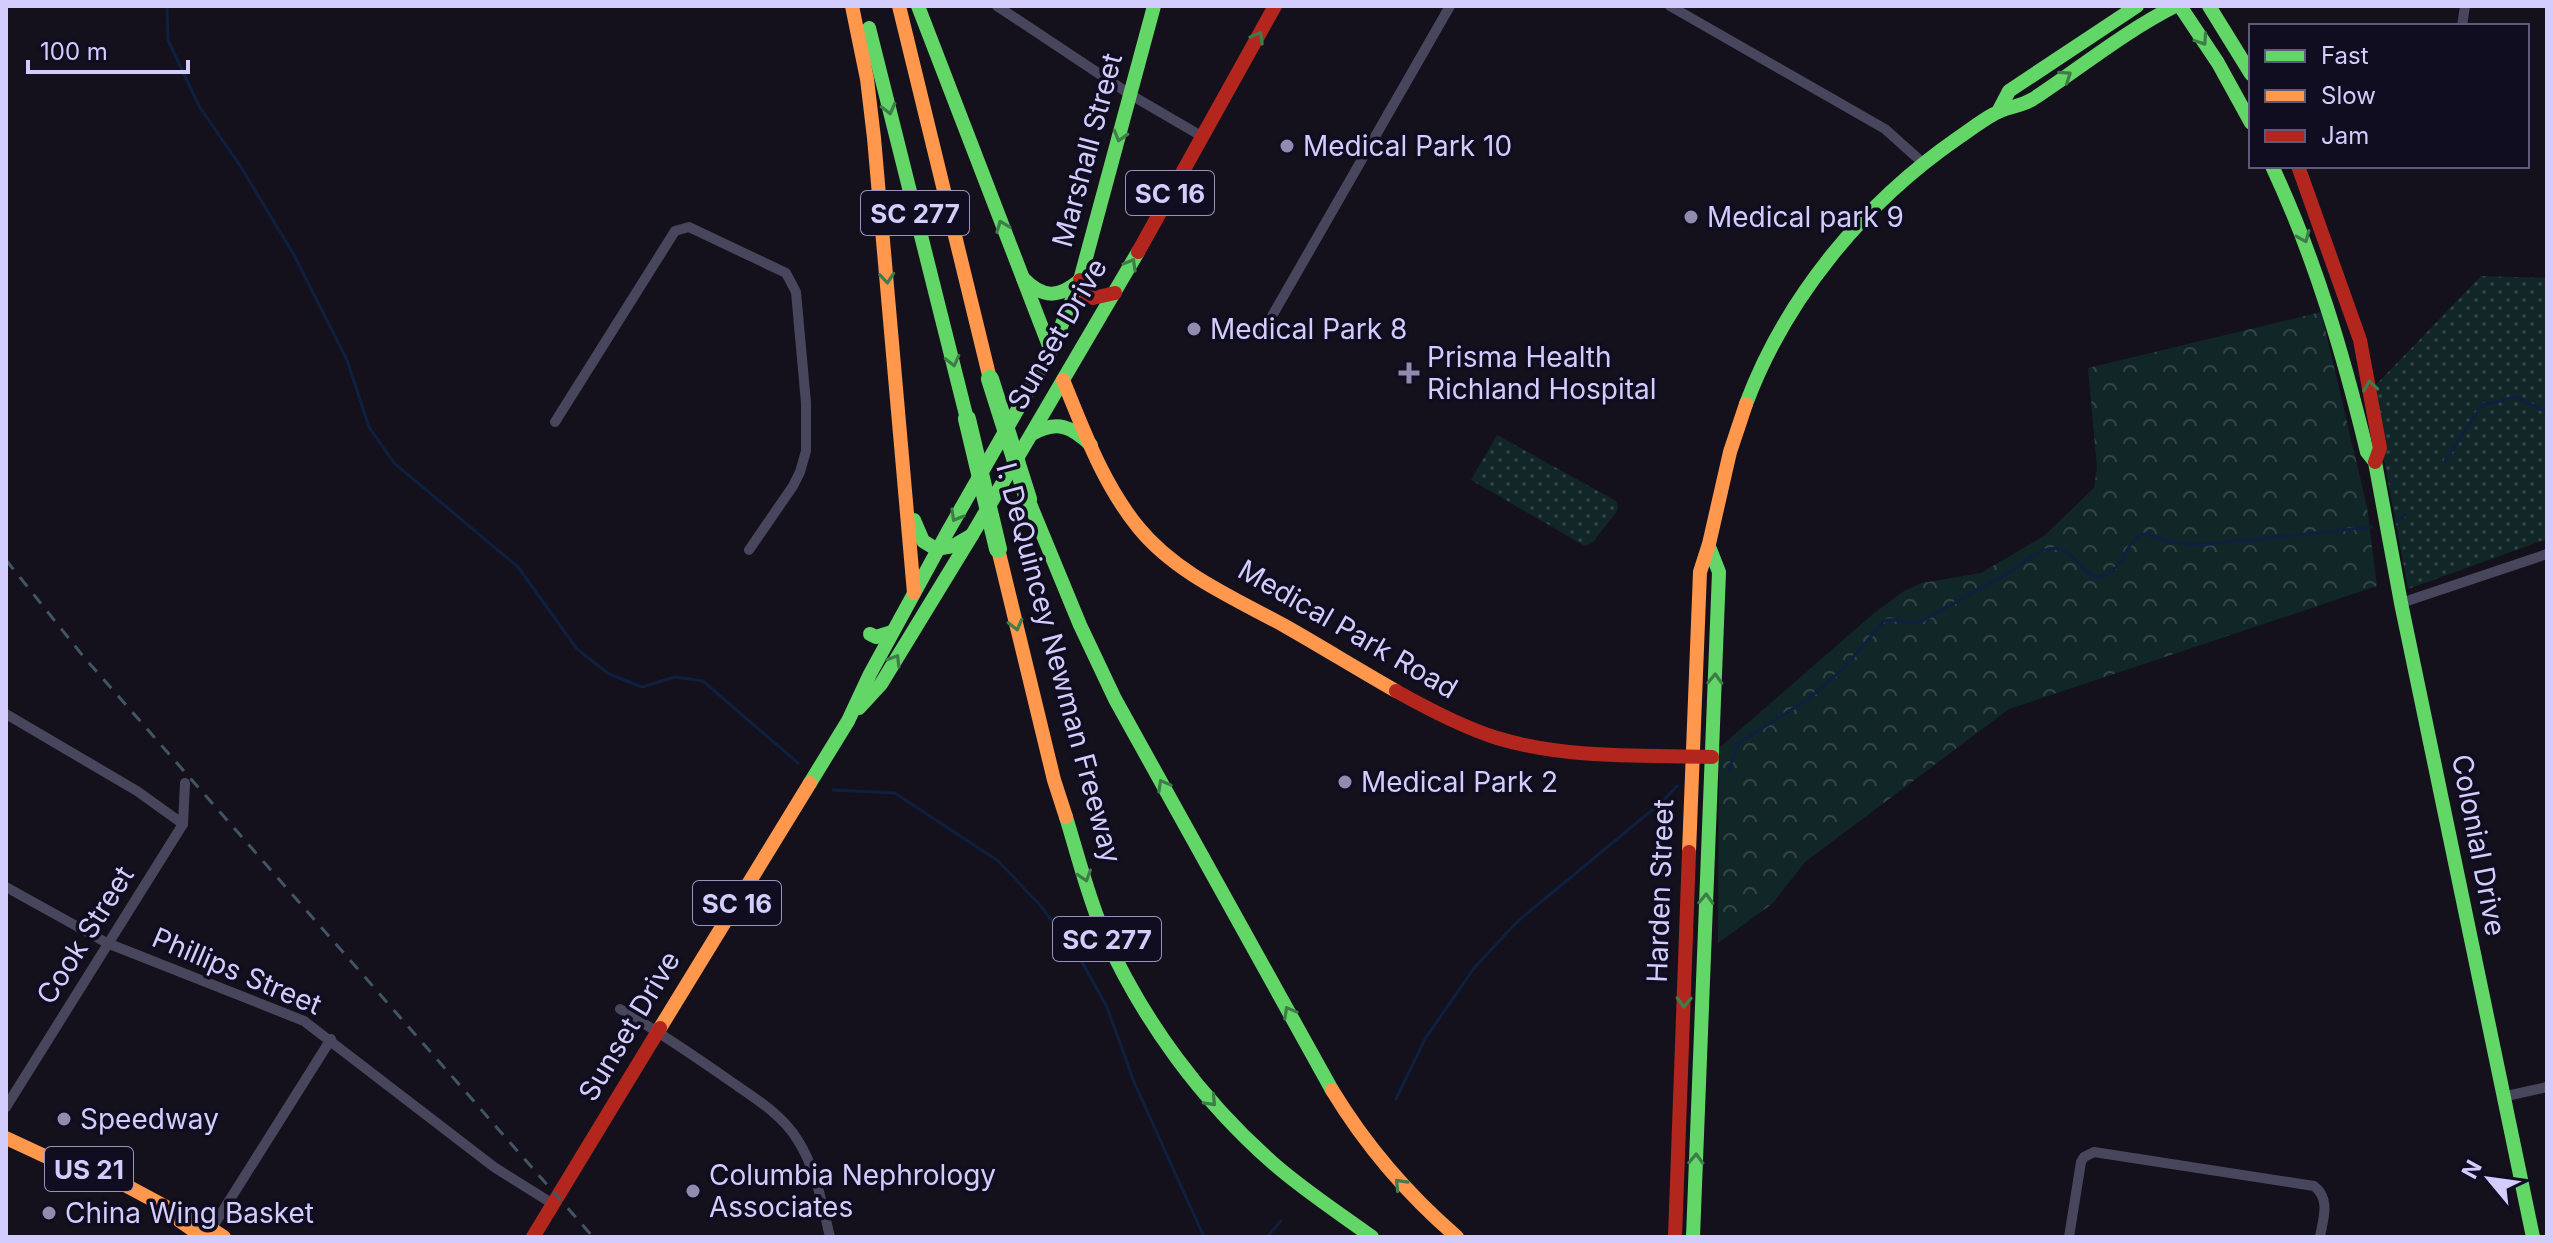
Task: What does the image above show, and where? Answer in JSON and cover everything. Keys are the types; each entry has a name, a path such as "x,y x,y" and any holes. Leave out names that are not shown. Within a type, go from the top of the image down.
{"main road":[{"path":"852,6 867,79 874,138 914,593"},
{"name":"I. DeQuincey Newman Freeway","path":"863,6 1054,780 1103,932 1129,983 1180,1064 1224,1116 1283,1171 1372,1237"},
{"name":"I. DeQuincey Newman Freeway","path":"899,6 990,379 1028,499 1074,611 1114,698 1327,1081 1390,1173 1457,1237"},
{"name":"Medical Park Road","path":"918,6 1022,278 1106,481 1148,538 1170,557 1246,604 1450,719 1500,739 1582,754 1712,757"},
{"name":"Marshall Street","path":"1051,351 1080,280 1154,6"},
{"name":"Sunset Drive","path":"848,721 881,684 972,535 1115,293 1275,6"},
{"name":"Harden Street","path":"1998,112 2009,91 2137,6"},
{"path":"2178,6 2218,63 2249,119"},
{"name":"Harden Street","path":"1675,1237 1700,572 1710,549 1731,448 1756,380 1797,304 1835,250 1923,163 1998,112 2021,106 2125,35 2178,6"},
{"path":"2209,6 2249,71"},
{"name":"Colonial Drive","path":"2273,168 2316,268 2337,330 2367,452 2375,462 2401,603 2533,1237"},
{"name":"Colonial Drive","path":"2299,168 2360,340 2380,448 2375,462"},
{"path":"1022,278 1035,290 1052,297 1063,294 1080,280 1089,297 1096,299 1115,293"},
{"name":"Sunset Drive","path":"533,1237 848,721 892,632 1051,351"},
{"path":"1031,435 1048,426 1060,425 1072,428 1091,445"},
{"path":"902,447 917,532 922,542 938,549 957,545 972,535"},
{"name":"Harden Street","path":"1693,1237 1719,572 1710,549"},
{"path":"870,634 876,637 892,632"},
{"name":"US 21","path":"6,1138 49,1158 112,1178 168,1208 179,1220 205,1234"}],"street":[{"path":"1264,330 1450,6"},
{"path":"1670,6 1885,129 1923,163"},
{"path":"1000,7 1131,95 1203,137"},
{"path":"555,422 675,231 689,227 786,273 796,292 806,403 806,451 793,486 749,550"},
{"path":"2401,603 2547,554"},
{"path":"6,714 137,791 183,824"},
{"name":"Cook Street","path":"6,1107 183,824 185,783"},
{"name":"Phillips Street","path":"6,887 107,943 289,1014 331,1039 494,1167 553,1204"},
{"path":"620,1009 748,1094 778,1117 796,1136 816,1180 830,1237"},
{"path":"205,1234 331,1039"},
{"path":"2502,1097 2547,1087"},
{"path":"2069,1237 2081,1162 2094,1152 2310,1185 2321,1192 2325,1202 2320,1237"}],"green space":[{"path":"2481,276 2547,278 2547,539 2408,589 2371,390"},
{"path":"2321,312 2367,507 2377,586 2009,709 1805,862 1772,904 1718,943 1719,748 1873,614 1904,591 1922,583 1981,573 2044,536 2094,488 2097,468 2088,368"},
{"path":"1497,435 1616,501 1617,511 1592,543 1585,546 1471,480"}],"waterway":[{"path":"167,6 168,40 199,106 241,167 294,255 347,360 369,427 394,463 518,567 577,649 609,674 642,687 675,677 703,681 798,763"},
{"path":"2445,461 2482,405 2516,397 2542,410 2547,409"},
{"path":"2396,522 2405,515"},
{"path":"1729,770 1737,744 1807,700 1844,668 1884,621 1924,620 2044,550 2057,548 2070,554 2089,574 2097,577 2114,569 2132,543 2145,534 2170,542 2200,545 2372,527"},
{"path":"1396,1099 1425,1039 1474,968 1518,921 1677,786"},
{"path":"833,790 895,793 998,861 1040,905 1078,955 1107,1007 1134,1082 1204,1237"},
{"path":"1267,1237 1281,1221"}],"railway":[{"path":"6,560 83,656 593,1237"}],"traffic: fast":[{"path":"918,6 1051,351"},
{"path":"810,783 848,721 870,674 947,533 1051,351 1080,280 1154,6"},
{"path":"1998,112 2009,91 2137,6"},
{"path":"1746,404 1783,326 1806,290 1832,255 1891,192 1985,120 2033,99 2120,39 2175,6"},
{"path":"2180,6 2218,63 2249,119"},
{"path":"2209,6 2249,71"},
{"path":"869,28 967,419"},
{"path":"2273,168 2315,271 2338,342 2367,452 2375,462 2401,603 2533,1237"},
{"path":"859,708 881,684 1138,252"},
{"path":"1023,278 1037,290 1051,294 1065,290 1080,280"},
{"path":"990,379 1028,499"},
{"path":"967,419 998,549"},
{"path":"1032,434 1049,427 1063,427 1077,433 1091,445"},
{"path":"1028,499 1080,625 1115,699 1332,1090"},
{"path":"914,520 923,541 936,549 953,546 972,535"},
{"path":"1693,1237 1719,572 1710,549"},
{"path":"870,634 876,637 892,632"},
{"path":"1066,817 1104,934 1137,998 1177,1058 1223,1114 1274,1164 1372,1237"}],"traffic: slow":[{"path":"852,6 867,79 874,138 914,593"},
{"path":"899,6 990,379"},
{"path":"1063,380 1114,493 1138,527 1169,558 1206,583 1396,691"},
{"path":"1689,852 1700,572 1730,452 1746,404"},
{"path":"998,549 1054,780 1066,817"},
{"path":"660,1028 810,783"},
{"path":"1332,1090 1388,1168 1457,1237"},
{"path":"6,1138 49,1158 112,1178 168,1208 187,1213 224,1237"},
{"path":"180,1221 203,1237"}],"traffic: jam":[{"path":"1138,252 1275,6"},
{"path":"2299,168 2360,340 2380,448 2375,462"},
{"path":"1080,280 1086,293 1093,298 1115,293"},
{"path":"1396,691 1471,729 1523,745 1604,755 1712,757"},
{"path":"1675,1237 1689,852"},
{"path":"533,1237 660,1028"}],"place":[{"name":"Medical Park 10","path":"1287,146"},
{"name":"Medical park 9","path":"1691,217"},
{"name":"Medical Park 8","path":"1194,329"},
{"name":"Prisma Health Richland Hospital","path":"1409,373"},
{"name":"Medical Park 2","path":"1345,782"},
{"name":"Speedway","path":"64,1119"},
{"name":"Columbia Nephrology Associates","path":"693,1191"},
{"name":"China Wing Basket","path":"49,1213"}]}
